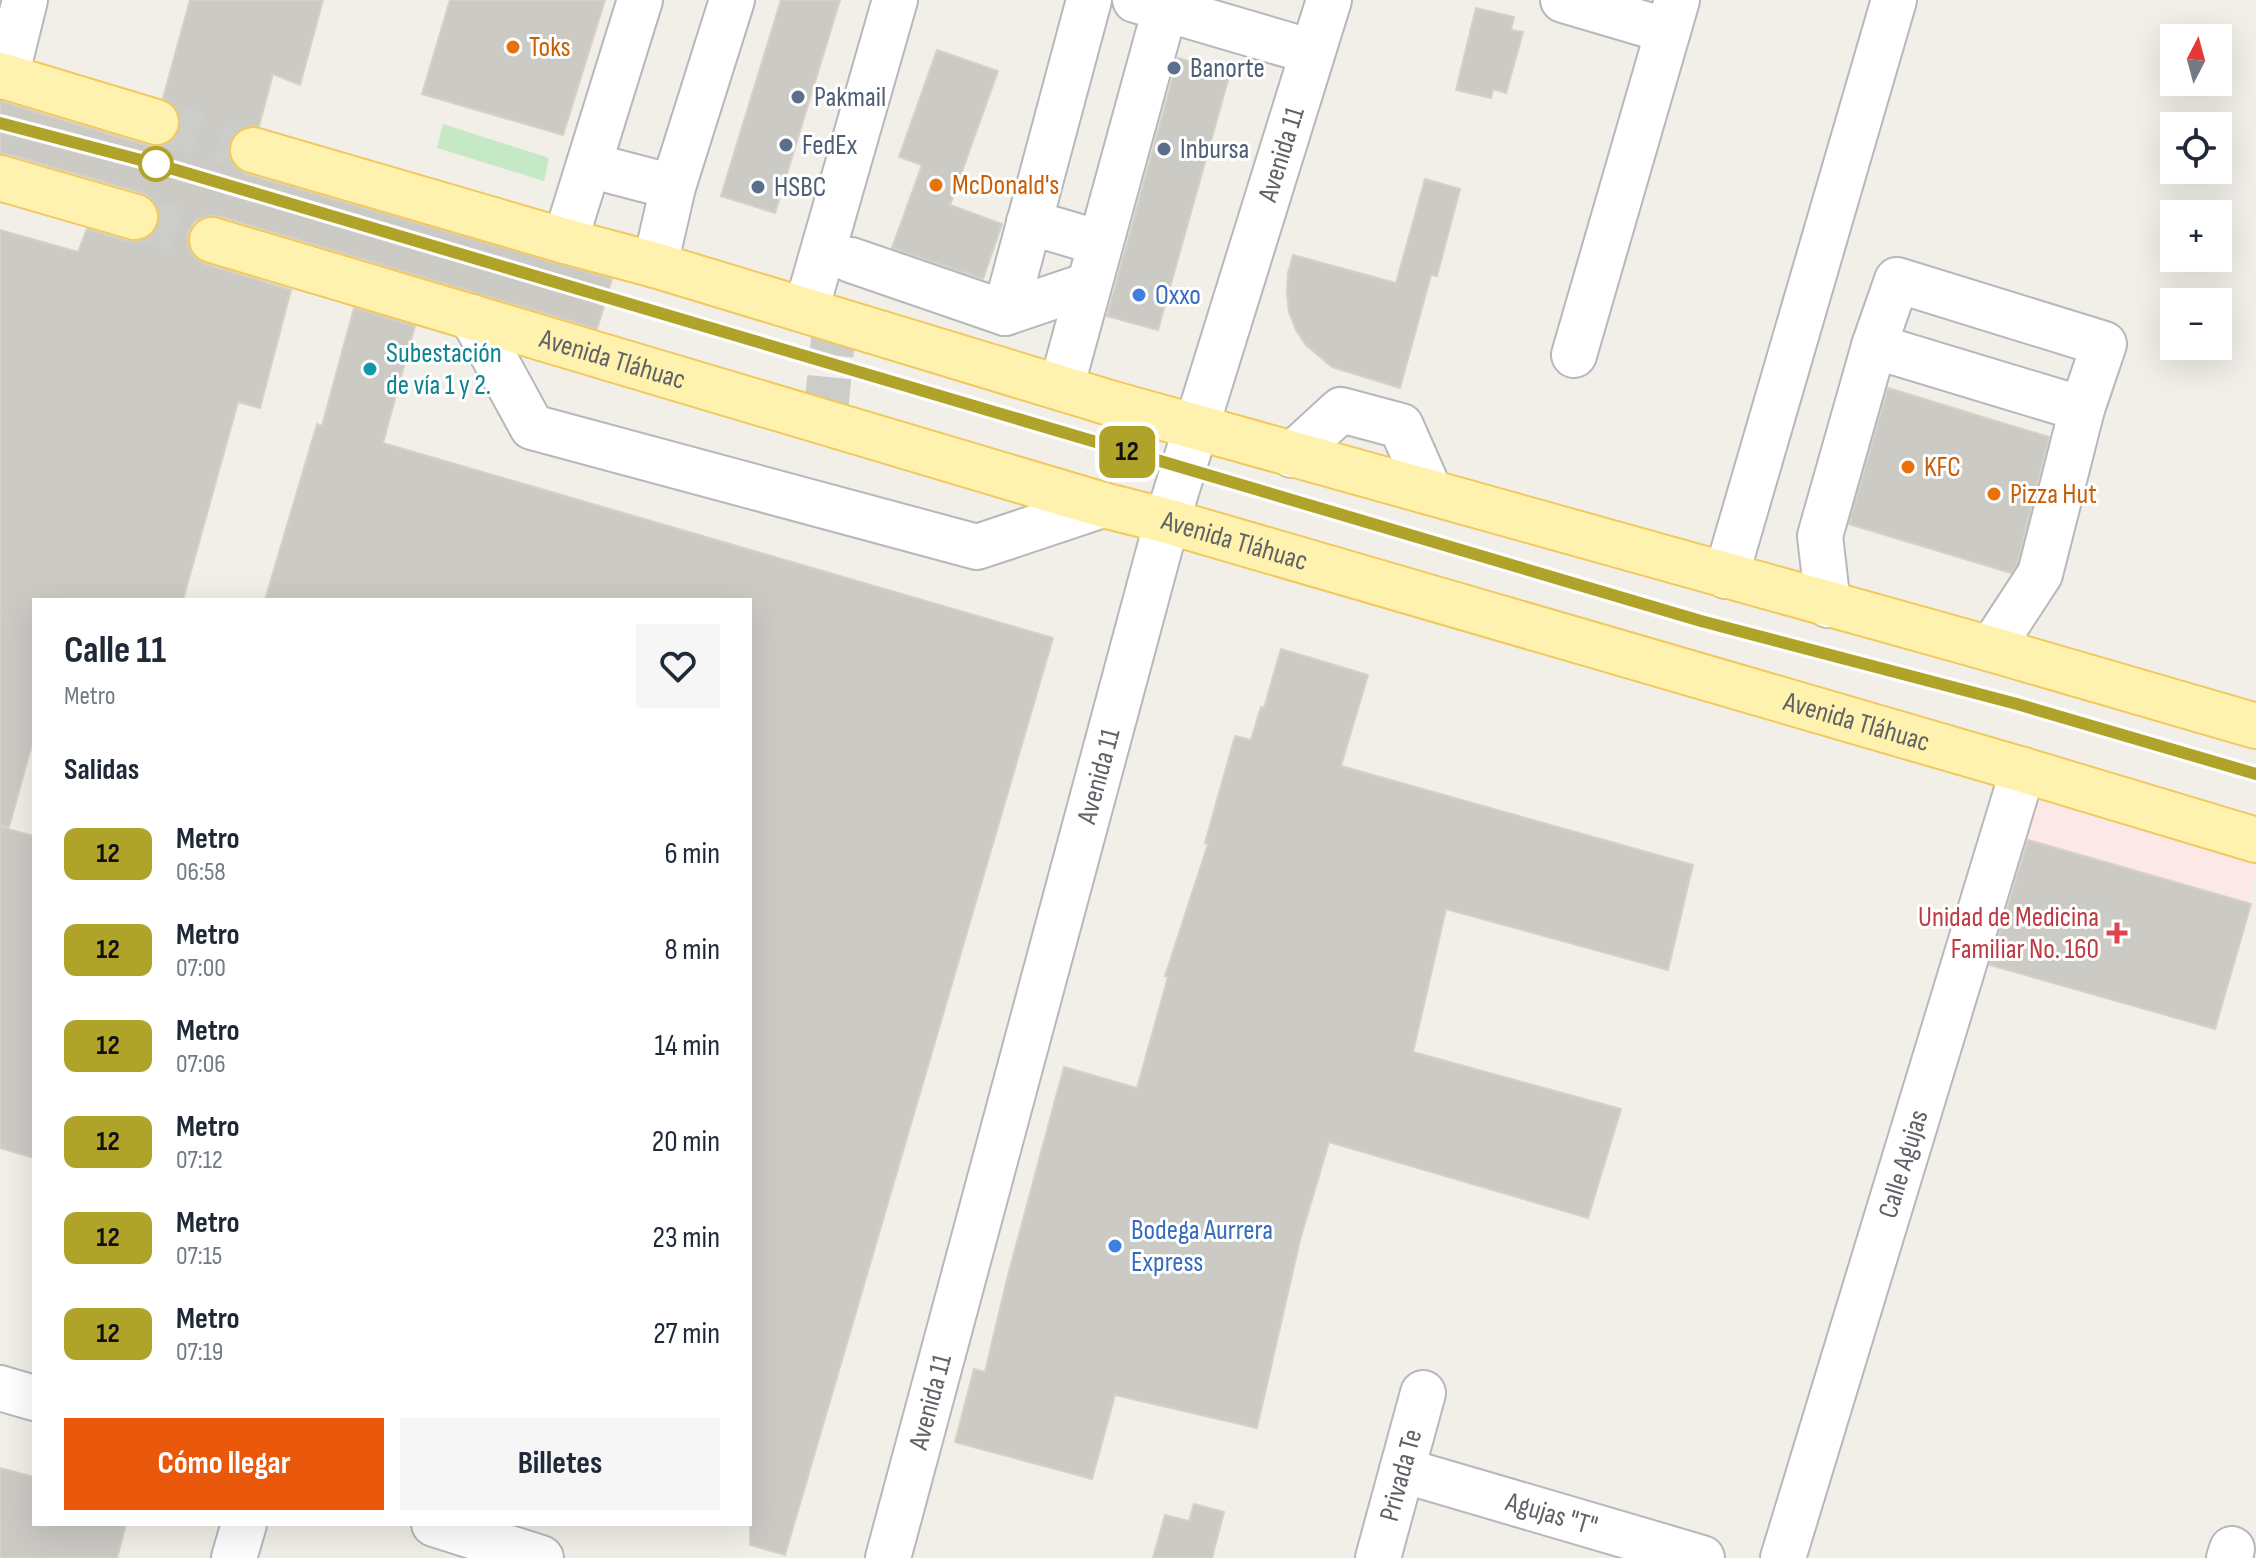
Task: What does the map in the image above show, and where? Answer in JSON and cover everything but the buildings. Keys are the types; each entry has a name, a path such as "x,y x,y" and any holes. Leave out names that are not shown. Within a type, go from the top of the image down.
{"main road":[{"path":"3,76 156,122"},
{"path":"253,150 655,265 1197,428 2256,726"},
{"path":"0,178 135,217"},
{"name":"Avenida Tláhuac","path":"212,240 1103,505 1167,521 2256,840"}],"street":[{"path":"565,241 640,0"},
{"path":"655,265 673,187 732,0"},
{"path":"820,315 833,213 895,0"},
{"path":"1005,313 1089,0"},
{"name":"Avenida 11","path":"888,1558 1167,521 1329,0"},
{"path":"1563,0 1673,15 1574,355"},
{"path":"1726,576 1894,0"},
{"path":"1061,388 1100,243 1150,4 1312,52"},
{"path":"3,76 15,7"},
{"path":"589,165 673,187"},
{"path":"833,213 851,260"},
{"path":"1029,222 1100,243"},
{"path":"851,260 1005,313 1088,285"},
{"path":"820,315 851,260"},
{"path":"1828,605 1820,536 1874,346 1897,280 2104,344 2082,409 2040,574 1991,649"},
{"path":"472,317 532,427 977,547 1103,505"},
{"path":"1874,346 2082,409"},
{"name":"Calle Agujas","path":"1783,1558 2023,770"},
{"path":"0,1388 32,1397"},
{"name":"Privada Te","path":"1378,1558 1423,1393"},
{"name":"Agujas \"T\"","path":"1402,1470 1702,1558"},
{"path":"234,1558 243,1526"},
{"path":"440,1526 541,1558"}],"shaded area":[{"name":"Unidad de Medicina Familiar No. 160","path":"2034,792 2256,855 2256,875 2248,903 2251,904 2215,1029 1982,963"}],"green space":[{"path":"443,124 549,158 544,181 437,148"}],"tunnel":[{"path":"156,122 253,150"},
{"path":"135,217 212,240"},
{"path":"825,421 835,319"}],"railway":[{"path":"0,123 156,164 1701,621 2017,704 2256,774"}],"metro line":[{"name":"12","path":"0,123 156,164 1701,621 2017,704 2256,774"}],"place":[{"name":"Toks","path":"513,47"},
{"name":"Banorte","path":"1174,68"},
{"name":"Pakmail","path":"798,97"},
{"name":"FedEx","path":"786,145"},
{"name":"Inbursa","path":"1164,149"},
{"name":"McDonald's","path":"936,185"},
{"name":"HSBC","path":"758,187"},
{"name":"Oxxo","path":"1139,295"},
{"name":"Subestación de vía 1 y 2.","path":"370,369"},
{"name":"KFC","path":"1908,467"},
{"name":"Pizza Hut","path":"1994,494"},
{"name":"Unidad de Medicina Familiar No. 160","path":"2117,933"},
{"name":"Bodega Aurrera Express","path":"1115,1246"}]}
